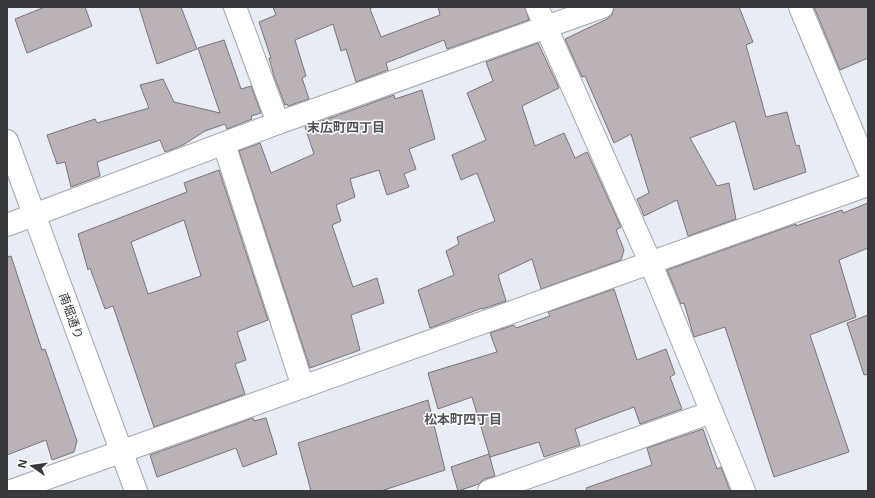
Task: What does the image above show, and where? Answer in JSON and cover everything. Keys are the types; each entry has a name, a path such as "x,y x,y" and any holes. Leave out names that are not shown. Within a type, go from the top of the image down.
{"street":[{"path":"236,7 278,123"},
{"path":"537,7 650,264 744,491"},
{"path":"7,225 35,216 278,123 602,7"},
{"path":"800,7 868,170"},
{"name":"南堀通り","path":"7,141 120,452 136,491"},
{"path":"224,144 303,387"},
{"path":"11,491 868,185"},
{"path":"490,491 712,412"}],"building":[{"path":"45,7 85,7 92,26 27,53 15,19"},
{"path":"139,7 181,7 197,49 157,64"},
{"path":"273,7 373,7 370,9 381,37 440,15 438,7 525,7 529,20 447,49 444,40 386,63 388,70 356,82 346,49 341,51 333,24 295,40 306,76 302,78 309,99 288,106 287,104 285,105 274,76 269,58 271,58 259,22 276,15"},
{"path":"614,7 739,7 753,42 746,45 766,117 787,112 796,146 799,145 806,172 754,190 735,121 690,138 717,186 729,183 736,219 688,236 677,200 644,216 637,199 649,193 631,134 614,143 585,76 582,77 565,39 607,19 612,15"},
{"path":"814,7 868,7 868,58 840,70"},
{"path":"224,40 241,89 251,86 261,113 251,116 252,119 227,129 225,124 205,131 183,145 165,152 160,140 97,162 100,176 71,187 65,162 57,164 47,135 95,119 97,123 149,108 140,85 163,79 174,102 220,113 198,48"},
{"path":"538,43 559,88 522,106 535,146 564,133 575,158 587,152 621,227 616,230 624,250 621,260 541,289 532,259 498,275 506,301 482,308 430,328 418,290 454,275 446,251 459,244 457,237 495,221 477,173 461,180 452,155 486,140 467,93 493,81 486,62"},
{"path":"422,90 435,139 409,149 416,169 404,174 409,187 387,195 379,170 350,179 355,197 336,205 341,221 332,225 353,287 377,278 384,303 351,315 360,350 310,368 239,151 260,143 271,173 314,154 305,127 394,95 395,99"},
{"path":"219,170 268,320 237,332 246,360 235,364 245,394 154,427 113,306 105,309 90,268 88,270 78,234 187,192 184,183","holes":["184,220 201,276 148,294 131,242"]},
{"path":"868,203 868,248 839,260 856,317 810,335 849,452 774,477 725,327 694,337 684,303 681,304 667,270 796,224 796,226 842,210 843,213"},
{"path":"11,256 42,350 45,349 77,441 74,452 52,460 46,440 7,455 7,257"},
{"path":"614,289 637,360 666,349 675,374 670,377 682,409 640,424 634,407 575,429 580,445 544,457 539,442 490,457 472,397 438,409 428,373 497,352 490,333 514,325 516,328 550,316 548,312"},
{"path":"868,315 868,374 864,375 847,323"},
{"path":"428,400 445,470 381,491 311,491 298,443"},
{"path":"253,418 254,421 266,418 277,454 243,467 236,448 157,477 150,455"},
{"path":"703,429 717,469 721,467 730,491 587,491 586,488 652,465 647,448"},
{"path":"489,454 495,476 484,479 479,484 458,491 451,467"}],"district":[{"name":"末広町四丁目","path":"346,127"},
{"name":"松本町四丁目","path":"463,419"}]}
